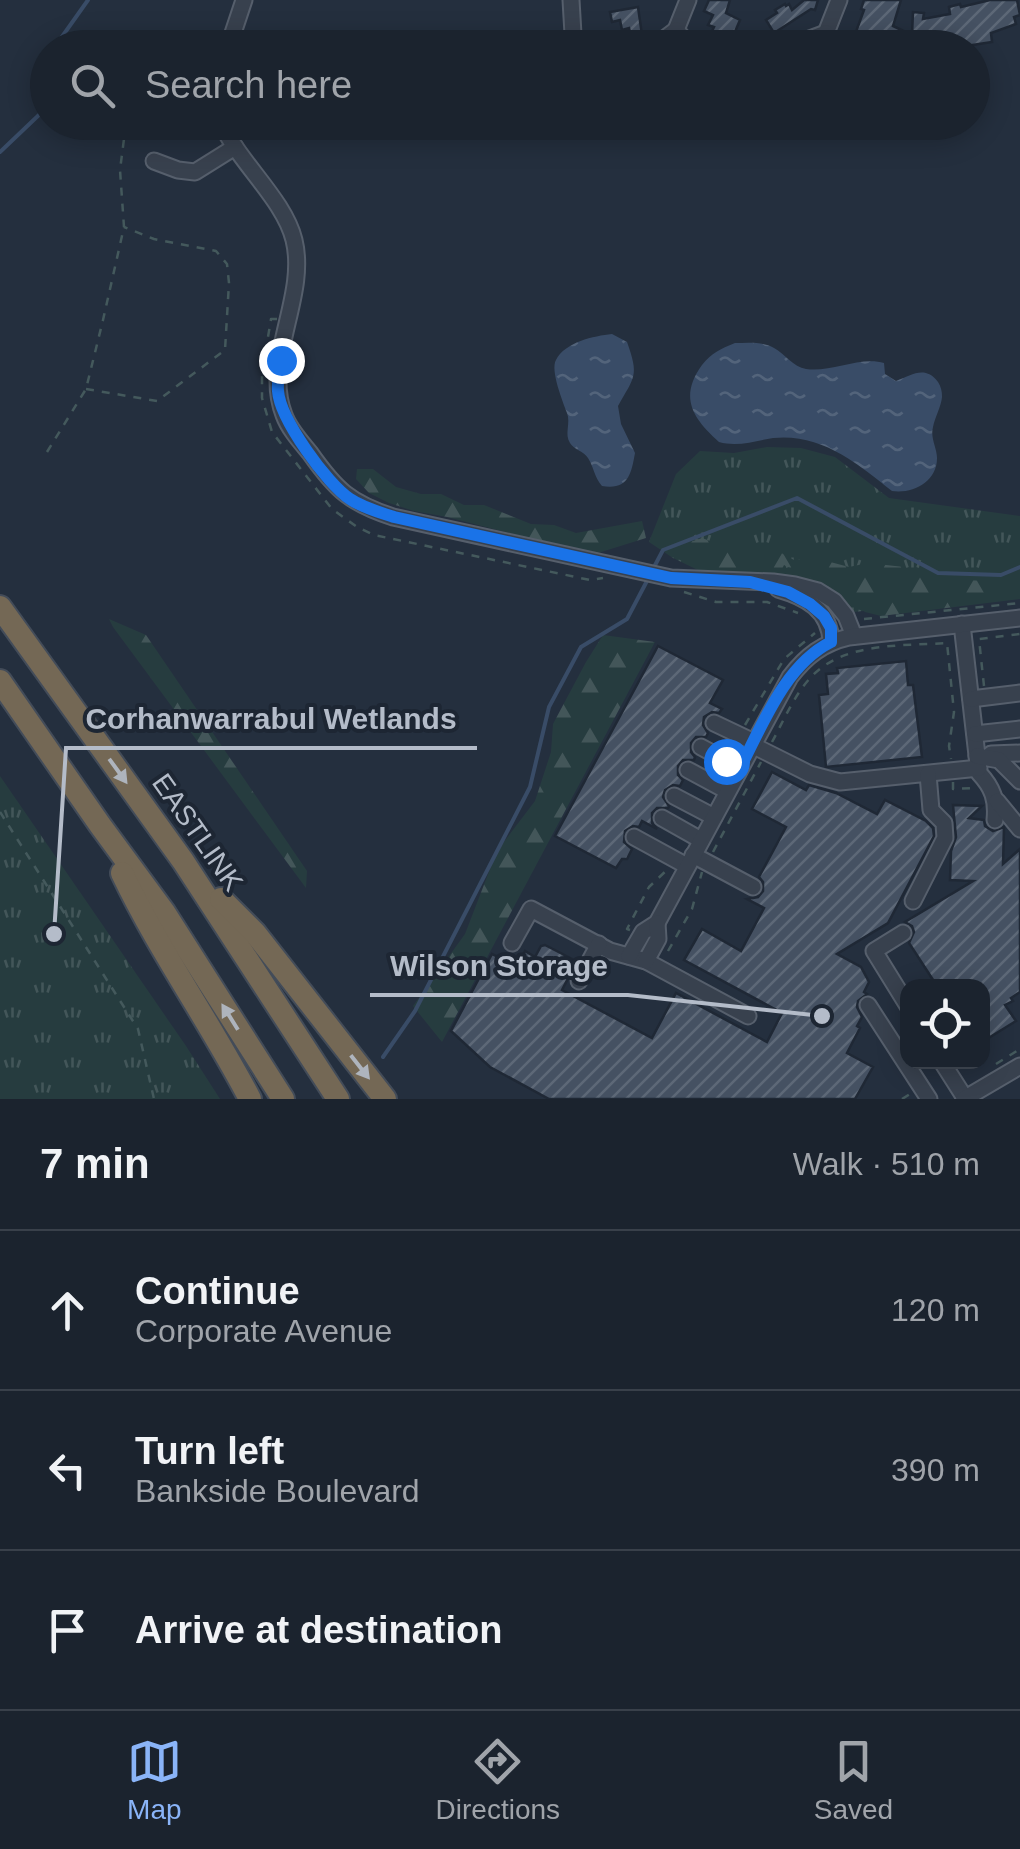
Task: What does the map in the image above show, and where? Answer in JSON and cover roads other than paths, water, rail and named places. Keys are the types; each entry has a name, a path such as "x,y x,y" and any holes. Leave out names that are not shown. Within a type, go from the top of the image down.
{"highway":[{"name":"EASTLINK","path":"0,607 184,861 338,1099"},
{"path":"0,681 164,912 283,1099"},
{"path":"100,825 135,900 250,1099"},
{"path":"184,861 255,933 385,1099"}],"street":[{"path":"234,30 244,0"},
{"path":"571,0 572,30"},
{"path":"676,30 688,0"},
{"path":"832,30 840,0"},
{"path":"232,140 289,223 295,244 296,274 278,391 285,418 326,476 348,498 394,517 671,578 796,585 834,600 854,636"},
{"path":"154,161 195,172 235,146"},
{"path":"750,582 788,592 810,604 829,624 831,642"},
{"path":"637,958 658,938 656,923 794,672 812,653 831,642 854,636 1020,618"},
{"path":"962,624 978,763 997,801 1020,829"},
{"path":"970,698 1020,694"},
{"path":"714,723 810,774 840,782 928,774 1020,753"},
{"path":"975,734 1020,729"},
{"path":"700,747 740,768"},
{"path":"978,763 1000,760 1020,781"},
{"path":"688,770 728,791"},
{"path":"912,901 945,838 944,823 931,810 928,774"},
{"path":"674,796 714,817"},
{"path":"995,820 997,801"},
{"path":"662,818 694,854"},
{"path":"634,837 694,854 754,887"},
{"path":"512,943 531,909 748,1016"},
{"path":"900,993 874,951 903,933"},
{"path":"579,980 598,944"},
{"path":"868,1005 929,1099"},
{"path":"946,1069 964,1099 1020,1066"}],"water":[{"path":"612,334 627,342 633,362 631,382 618,406 621,424 635,453 627,479 611,487 602,486 588,458 568,440 568,417 555,365 560,354 573,344"},
{"path":"735,343 769,346 806,369 875,361 884,363 885,374 896,381 918,373 933,377 942,397 932,431 937,458 933,474 915,488 892,491 837,452 807,440 719,442 696,416 691,387 706,361"}],"waterway":[{"path":"67,30 88,0"},
{"path":"0,152 30,123"},
{"path":"652,571 663,550 797,498 938,573 1001,575 1020,567"},
{"path":"383,1057 415,1011 530,787 549,707 581,647 627,619 648,579"}],"place":[{"name":"Corhanwarrabul Wetlands","path":"54,934"},
{"name":"Wilson Storage","path":"822,1016"}]}
